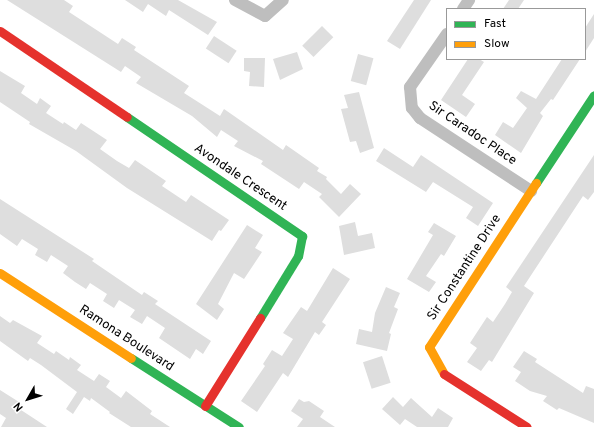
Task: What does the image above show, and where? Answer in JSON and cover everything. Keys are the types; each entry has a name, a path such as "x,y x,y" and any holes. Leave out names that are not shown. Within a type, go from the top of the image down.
{"street":[{"path":"235,0 265,16 283,0"},
{"name":"Avondale Crescent","path":"0,31 302,236 298,256 205,406"},
{"name":"Sir Caradoc Place","path":"446,35 410,88 412,108 420,118 531,190"},
{"name":"Sir Constantine Drive","path":"527,427 440,372 429,347 594,95"},
{"name":"Ramona Boulevard","path":"0,273 238,427"}],"building":[{"path":"7,0 64,0 73,6 69,12 118,44 122,38 136,47 134,50 189,86 184,93 220,116 224,109 283,150 286,145 319,168 317,171 327,177 326,179 341,194 350,184 361,194 339,217 319,197 322,194 304,182 299,189 261,164 263,161 234,146 238,141 221,130 217,137 192,116 136,83 141,77 125,66 121,72"},
{"path":"125,0 178,0 217,22 208,35 169,10 166,16 148,4 143,12"},
{"path":"414,0 431,0 400,49 387,41"},
{"path":"509,0 524,0 519,8 504,8"},
{"path":"594,14 594,38 586,50 586,26"},
{"path":"322,26 333,37 314,57 302,46"},
{"path":"214,36 237,51 228,63 206,49"},
{"path":"297,52 303,69 280,80 273,59"},
{"path":"358,54 373,58 366,85 351,81"},
{"path":"244,58 265,58 264,87 249,86 250,72 244,71"},
{"path":"467,60 481,60 484,62 462,95 475,104 466,117 441,100"},
{"path":"561,60 579,60 553,100 551,99 540,113 543,116 521,153 495,135 503,122 513,128 527,108 516,98 521,91 536,99"},
{"path":"0,71 25,86 21,93 37,104 40,98 51,106 46,113 63,124 64,122 76,130 81,123 107,140 100,149 117,161 129,168 135,160 166,181 162,186 186,202 191,195 229,220 221,231 219,230 212,241 127,188 76,151 29,124 30,122 0,102"},
{"path":"359,92 374,148 360,153 356,141 350,142 341,109 348,108 344,95"},
{"path":"384,148 413,167 421,155 493,203 478,226 466,218 473,207 433,182 426,192 376,161"},
{"path":"594,155 594,192 588,200 583,196 524,286 534,293 492,362 489,360 481,371 467,362 477,348 470,343 487,317 493,322 505,304 512,292 506,287"},
{"path":"0,199 94,259 92,261 142,295 144,292 158,301 155,304 211,341 203,354 196,349 190,359 159,338 165,328 147,316 142,324 130,317 135,310 119,300 114,308 103,301 107,294 90,283 86,289 63,273 68,266 51,255 47,262 35,255 38,249 22,239 17,246 0,234"},
{"path":"355,222 358,236 372,233 375,248 344,255 339,226"},
{"path":"434,223 456,236 444,256 441,254 426,276 436,282 429,292 407,279 433,235 428,232"},
{"path":"247,225 263,235 255,248 262,252 244,279 234,273 218,304 224,309 217,320 196,304"},
{"path":"333,268 350,279 322,322 326,325 319,335 315,332 288,377 283,373 257,412 241,401 265,366 263,364 272,350 282,356 293,339 283,333 301,307 307,311"},
{"path":"386,287 400,293 394,307 398,309 389,333 391,334 387,351 356,344 359,329 372,332 375,313"},
{"path":"0,316 10,323 13,320 42,336 37,343 54,354 56,351 69,360 70,357 81,365 77,370 94,381 99,374 110,381 106,387 121,398 126,391 152,411 150,414 170,427 131,427 109,413 110,412 91,398 90,401 84,397 73,414 66,409 77,392 41,365 30,358 28,361 0,341"},
{"path":"524,351 537,359 535,362 583,393 586,386 594,389 594,423 559,408 557,410 543,401 547,396 530,391 515,381 521,372 513,367"},
{"path":"382,356 391,383 372,389 363,362"},
{"path":"0,390 24,406 21,410 47,427 1,427 6,418 0,414"},
{"path":"393,397 403,407 411,398 432,417 438,408 453,418 448,427 417,427 405,419 400,425 382,409"},
{"path":"299,399 304,402 309,401 324,411 320,417 335,427 297,427 303,419 291,411"}],"traffic: fast":[{"path":"536,183 594,95"},
{"path":"127,117 302,236 298,256 260,318"},
{"path":"131,358 239,427"}],"traffic: slow":[{"path":"444,374 429,347 536,183"},
{"path":"0,273 131,358"}],"traffic: jam":[{"path":"0,31 127,117"},
{"path":"205,406 260,318"},
{"path":"444,374 527,427"}]}
